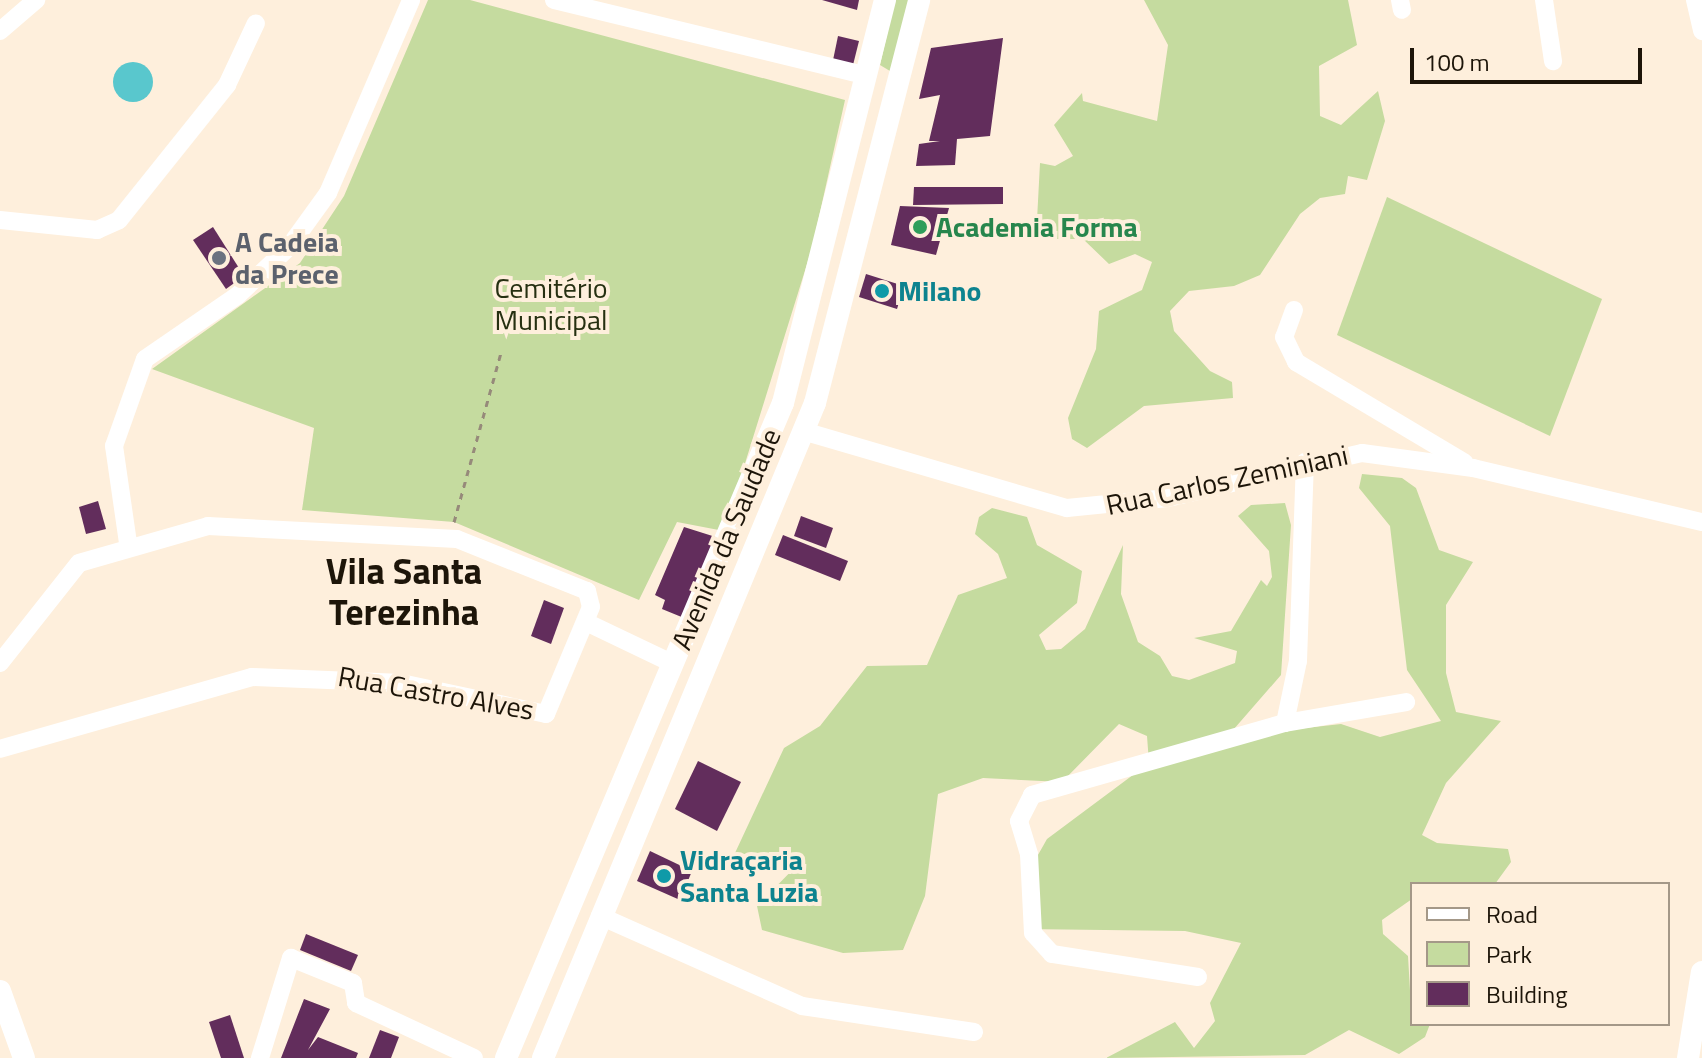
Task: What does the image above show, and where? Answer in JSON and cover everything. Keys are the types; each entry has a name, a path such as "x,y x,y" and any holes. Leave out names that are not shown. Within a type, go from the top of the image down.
{"main road":[{"name":"Avenida da Saudade","path":"506,1058 601,827 674,664 783,403 846,169 885,0"},
{"name":"Avenida da Saudade","path":"547,1057 600,916 803,431 877,177 919,0"},
{"path":"867,76 894,103"},
{"path":"846,169 877,177"},
{"path":"832,222 861,234"},
{"path":"601,827 632,841"},
{"path":"1688,1058 1702,972"},
{"path":"0,991 23,1057"}],"street":[{"path":"0,31 36,0"},
{"path":"128,543 114,446 145,359 238,295 289,247 328,193 411,0"},
{"path":"554,0 867,76"},
{"path":"1544,0 1553,61"},
{"path":"1695,0 1702,31"},
{"path":"0,220 97,230 119,220 227,85 256,23"},
{"path":"1294,310 1284,337 1296,362 1473,468"},
{"name":"Rua Carlos Zeminiani","path":"803,431 1067,508 1168,498 1305,462 1362,453 1473,468 1702,522"},
{"path":"1285,723 1298,661 1305,462"},
{"path":"0,663 79,563 128,543 208,526 457,539 587,591 590,624 674,664"},
{"name":"Rua Castro Alves","path":"0,749 252,677 402,683 546,714 590,624"},
{"path":"1198,977 1052,954 1033,933 1029,854 1019,821 1032,795 1285,723 1406,702"},
{"path":"600,916 802,1006 974,1032"},
{"path":"260,1058 291,958 353,983 356,1003 474,1058"}],"path":[{"path":"454,522 501,352"}],"green space":[{"name":"Cemitério Municipal","path":"428,0 470,0 845,100 812,248 724,531 677,522 639,600 454,522 302,510 314,428 152,369 300,263 344,196"},
{"path":"895,0 913,0 890,71 880,65"},
{"path":"1144,0 1348,0 1357,45 1319,66 1320,116 1341,125 1378,91 1385,121 1367,180 1348,176 1345,194 1320,198 1300,214 1260,275 1234,286 1189,291 1170,311 1174,331 1210,371 1232,382 1233,398 1144,406 1087,448 1072,439 1068,418 1096,349 1099,311 1142,290 1152,262 1135,254 1109,264 1083,239 1036,239 1040,163 1055,166 1073,156 1054,125 1082,93 1083,101 1157,121 1168,45"},
{"path":"1387,197 1602,299 1550,436 1337,335"},
{"path":"1362,474 1402,478 1416,488 1439,550 1473,562 1446,605 1446,673 1456,712 1501,721 1446,783 1422,835 1437,843 1508,849 1511,862 1496,882 1410,882 1410,900 1382,920 1383,934 1408,956 1410,1026 1429,1026 1425,1037 1399,1054 1349,1030 1305,1055 1106,1058 1175,1022 1194,1048 1215,1021 1210,1003 1241,943 1185,931 1024,929 1034,862 1047,839 1149,763 1147,736 1119,724 1062,782 983,778 938,794 925,896 903,950 843,953 762,930 757,906 802,860 735,853 784,748 820,726 867,666 927,665 958,595 1007,578 998,554 975,534 979,517 992,508 1027,517 1037,545 1082,571 1077,603 1039,635 1046,650 1061,649 1085,629 1123,545 1121,594 1138,642 1160,656 1172,676 1189,680 1235,663 1237,651 1194,638 1231,631 1261,580 1267,586 1272,577 1269,551 1238,516 1251,505 1285,503 1291,525 1281,675 1227,737 1341,724 1380,737 1441,721 1407,670 1390,526 1359,488"}],"water":[{"path":"133,62 147,68 153,82 147,96 133,102 119,96 113,82 119,68"}],"building":[{"path":"822,0 859,0 857,10"},
{"path":"838,36 859,41 853,65 832,65"},
{"path":"1003,38 990,136 957,139 955,165 916,166 919,144 940,141 929,141 940,95 919,99 931,48"},
{"path":"914,187 1003,187 1003,204 913,205"},
{"name":"Academia Forma","path":"900,206 949,208 936,255 891,245"},
{"name":"A Cadeia da Prece","path":"213,227 244,276 226,289 193,240"},
{"name":"Milano","path":"866,274 904,286 897,309 859,297"},
{"path":"98,501 106,529 86,534 79,507"},
{"path":"801,516 833,528 826,548 794,536"},
{"path":"684,527 722,539 684,618 662,609 665,600 655,595"},
{"path":"783,535 848,561 840,581 775,555"},
{"path":"544,600 564,608 551,644 531,636"},
{"path":"698,761 741,782 717,831 675,809"},
{"name":"Vidraçaria Santa Luzia","path":"650,851 692,871 680,900 637,881"},
{"path":"306,934 358,955 351,971 300,950"},
{"path":"304,999 330,1009 308,1050 318,1037 358,1053 356,1058 281,1058"},
{"path":"230,1015 244,1058 221,1058 209,1022"},
{"path":"380,1030 399,1037 391,1058 369,1058"}],"place":[{"name":"Academia Forma","path":"920,227"},
{"name":"A Cadeia da Prece","path":"219,258"},
{"name":"Milano","path":"882,291"},
{"name":"Vidraçaria Santa Luzia","path":"664,876"}],"district":[{"name":"Vila Santa Terezinha","path":"404,590"}]}
